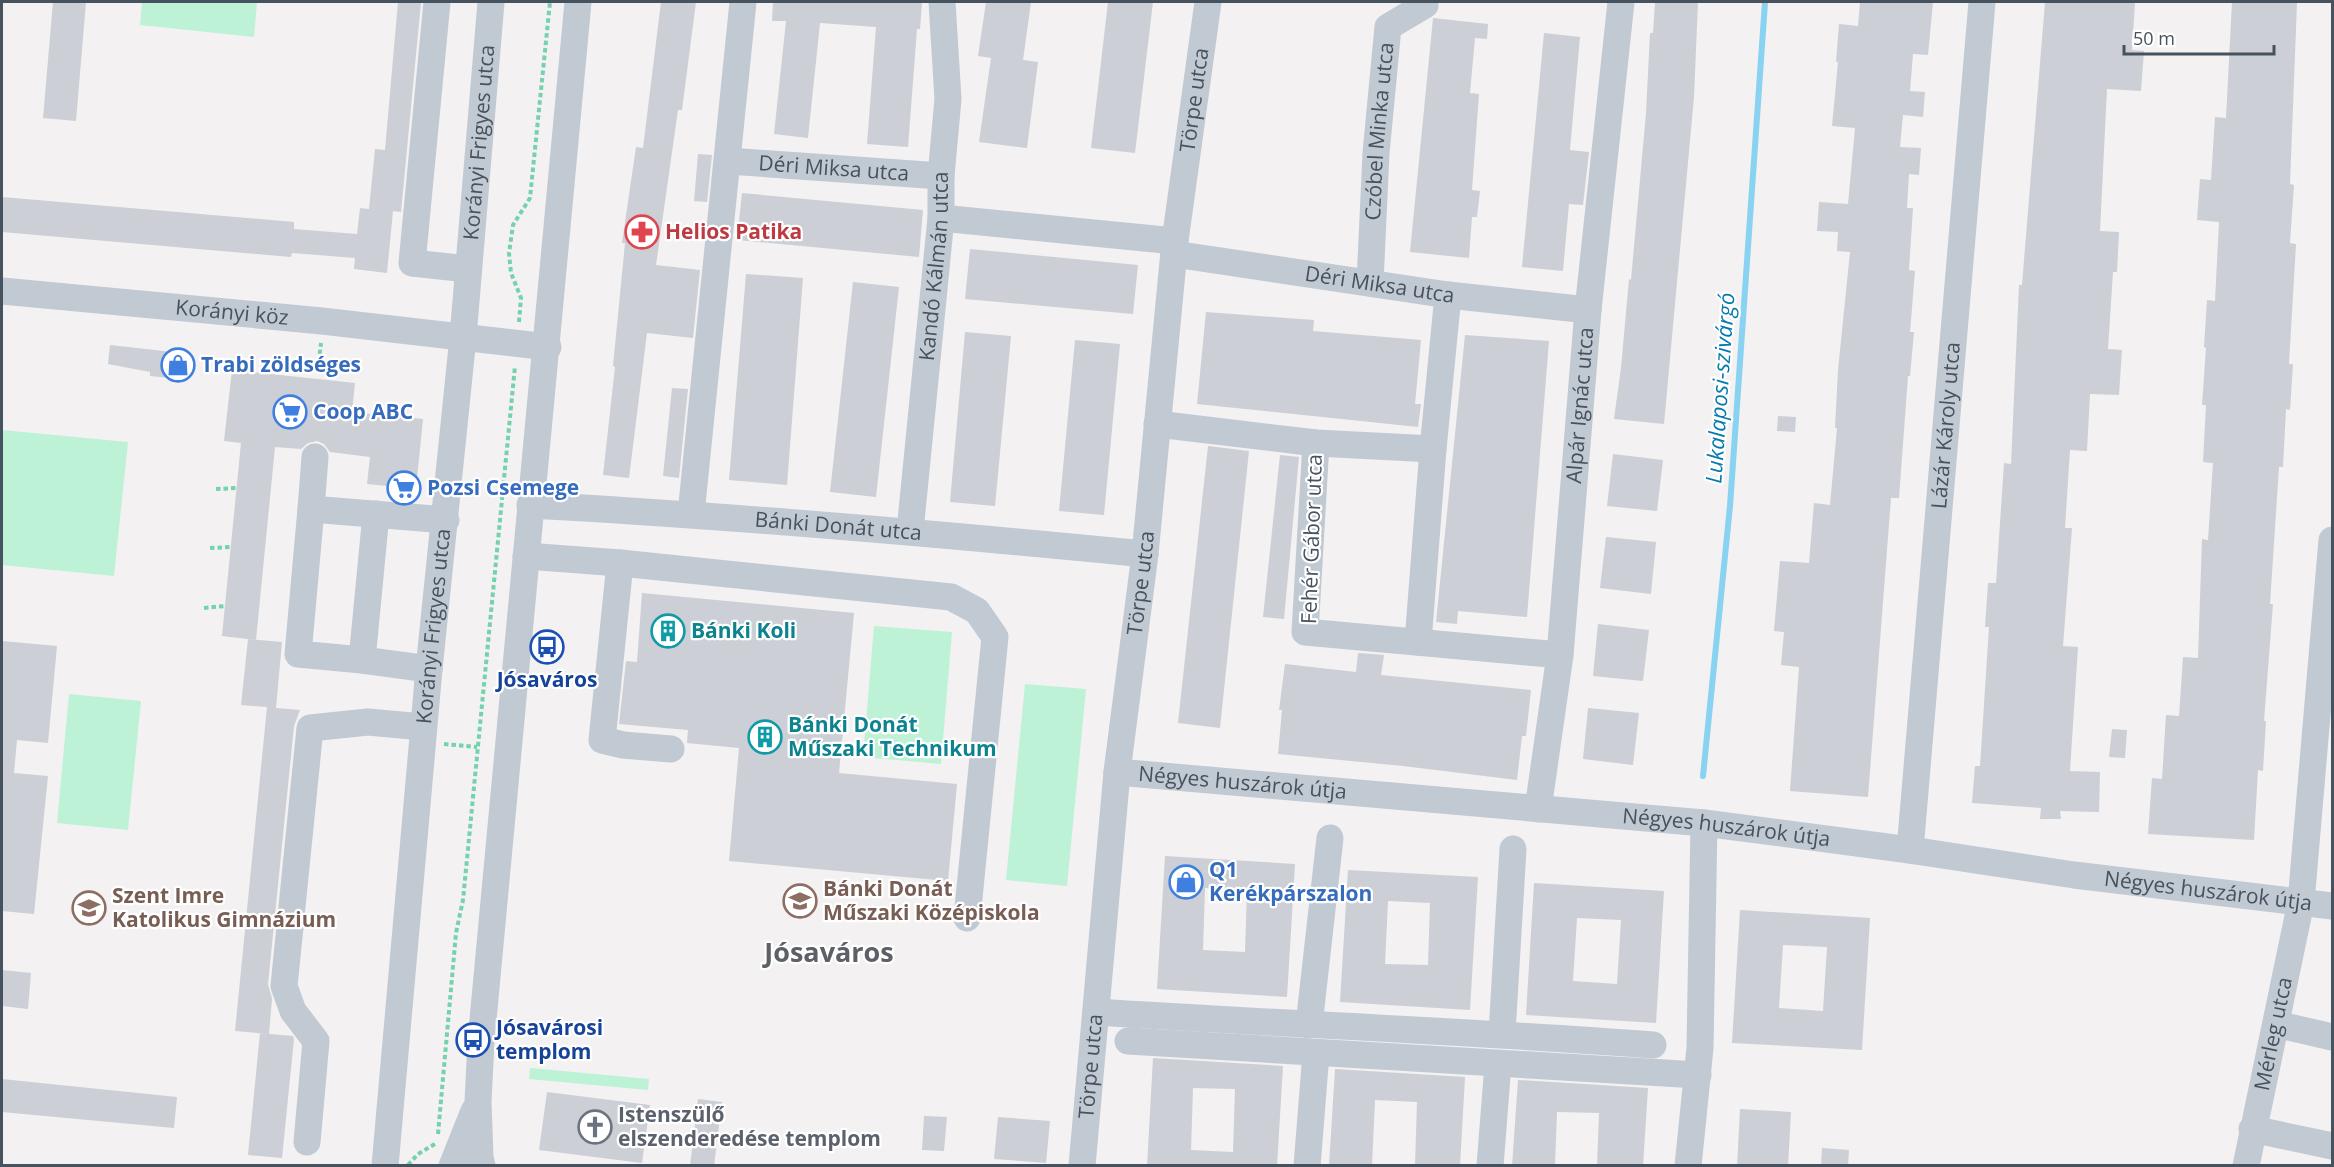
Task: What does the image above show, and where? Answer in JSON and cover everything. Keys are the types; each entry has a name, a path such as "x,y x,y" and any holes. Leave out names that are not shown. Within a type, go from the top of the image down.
{"street":[{"path":"437,2 412,263 468,269"},
{"name":"Korányi Frigyes utca","path":"385,1155 429,669 463,337 490,2"},
{"path":"482,1166 478,1102 481,1041 530,505 548,347 578,2"},
{"path":"691,514 743,2"},
{"name":"Kandó Kálmán utca","path":"910,531 941,218 941,176 948,99 942,2"},
{"name":"Törpe utca","path":"1082,1166 1117,772 1145,554 1175,247 1208,2"},
{"name":"Czóbel Minka utca","path":"1370,283 1376,153 1389,27 1425,5 1425,2"},
{"name":"Alpár Ignác utca","path":"1538,809 1560,655 1588,309 1621,2"},
{"name":"Lázár Károly utca","path":"1910,850 1982,2"},
{"name":"Déri Miksa utca","path":"728,161 941,176"},
{"name":"Déri Miksa utca","path":"941,218 1175,247 1448,295 1588,309"},
{"name":"Korányi köz","path":"2,291 253,314 548,347"},
{"path":"1418,642 1448,295"},
{"name":"Fehér Gábor utca","path":"1157,424 1317,443 1433,449"},
{"name":"Fehér Gábor utca","path":"1317,443 1305,632 1560,655"},
{"path":"315,457 298,654 429,669"},
{"name":"Bánki Donát utca","path":"530,505 691,514 910,531 1145,554"},
{"path":"311,509 446,520"},
{"path":"362,660 376,514"},
{"name":"Mérleg utca","path":"2246,1166 2301,902 2332,540"},
{"path":"526,556 620,563 951,597 977,611 995,637 967,918"},
{"path":"620,563 602,740 623,745 670,749"},
{"path":"306,1142 316,1041 293,1011 284,986 310,728 368,722 423,734"},
{"name":"Négyes huszárok útja","path":"1117,772 1704,823 1910,850 2074,875 2332,906"},
{"path":"1688,1166 1698,1076 1704,823"},
{"path":"1309,1025 1330,838"},
{"path":"1502,1033 1513,849"},
{"path":"1096,1012 1309,1025 1502,1033 1653,1045"},
{"path":"2276,1024 2332,1037"},
{"path":"1128,1041 1698,1076"},
{"path":"1307,1166 1316,1053"},
{"path":"1490,1166 1498,1064"},
{"path":"452,1166 478,1102"},
{"path":"2252,1129 2332,1146"}],"path":[{"path":"408,1166 418,1154 436,1144 440,1126 448,1013 456,933 463,900 521,298 511,273 509,254 513,225 530,198 550,2"},
{"path":"216,489 237,488"},
{"path":"210,548 231,547"},
{"path":"204,608 225,606"},
{"path":"423,734 477,747"}],"green space":[{"path":"142,2 257,2 254,37 140,25"},
{"path":"2,430 128,442 114,576 2,565"},
{"path":"874,626 952,632 941,764 863,757"},
{"path":"1025,684 1086,689 1067,886 1006,880"},
{"path":"69,694 141,701 128,830 57,823"},
{"path":"530,1068 649,1079 648,1090 529,1079"}],"building":[{"path":"53,2 86,2 76,121 43,118"},
{"path":"398,2 421,2 401,212 393,211 387,273 354,269 355,258 292,253 291,257 2,232 2,197 294,222 294,229 357,234 360,208 369,209 375,149 385,150"},
{"path":"661,2 696,2 682,110 678,110 656,265 700,270 693,338 647,333 629,478 603,475 615,367 613,366 625,243 622,243 636,147 643,148"},
{"path":"773,2 922,2 920,29 917,29 908,147 867,144 876,27 820,23 808,138 774,134 786,21 772,21"},
{"path":"986,2 1031,2 1023,60 1038,62 1027,148 979,142 991,58 978,56"},
{"path":"1108,2 1153,2 1135,153 1091,148"},
{"path":"1655,2 1698,2 1694,97 1664,424 1614,419 1629,279 1631,280 1646,113 1650,33 1653,33"},
{"path":"1860,2 1933,2 1928,55 1913,54 1910,91 1925,92 1923,117 1903,115 1900,147 1921,148 1919,175 1909,174 1907,208 1913,208 1909,270 1915,271 1910,332 1914,332 1910,376 1908,376 1899,498 1891,498 1868,797 1790,791 1799,667 1781,665 1784,632 1774,631 1780,561 1809,563 1814,503 1830,505 1837,428 1835,428 1838,370 1850,252 1837,251 1838,232 1817,231 1819,202 1848,204 1855,128 1832,126 1839,24 1858,26"},
{"path":"2045,2 2135,2 2132,50 2144,51 2141,91 2107,89 2100,231 2119,232 2117,272 2113,272 2108,349 2122,350 2119,395 2090,394 2087,451 2070,450 2065,528 2072,528 2063,646 2078,647 2070,771 2100,772 2099,812 2060,811 2061,819 2040,819 2041,808 1972,803 1975,766 1980,766 1989,627 1985,627 1988,583 1996,583 2004,463 2011,464 2019,285 2022,285"},
{"path":"2232,2 2297,3 2290,184 2294,185 2290,243 2296,244 2289,364 2293,364 2290,410 2286,409 2283,467 2279,467 2263,771 2258,770 2254,840 2148,834 2152,778 2162,779 2166,715 2179,716 2183,657 2198,658 2202,539 2208,540 2213,463 2203,462 2206,405 2202,405 2206,348 2204,347 2207,300 2215,301 2219,222 2197,220 2200,179 2211,180 2215,117 2226,118"},
{"path":"1433,18 1488,24 1487,39 1475,38 1470,93 1479,94 1472,190 1480,191 1477,217 1472,217 1469,258 1410,252"},
{"path":"1544,33 1580,37 1570,150 1589,152 1583,205 1569,204 1563,271 1522,267"},
{"path":"698,154 712,155 707,202 694,201"},
{"path":"742,193 923,210 919,257 737,240"},
{"path":"970,249 1138,265 1133,314 965,299"},
{"path":"746,274 803,278 787,485 729,480"},
{"path":"853,282 899,287 876,497 830,492"},
{"path":"1206,312 1314,320 1313,331 1421,340 1415,404 1421,404 1418,427 1197,404"},
{"path":"965,332 1011,336 995,506 950,502"},
{"path":"1465,335 1549,341 1527,617 1458,611 1457,624 1436,622"},
{"path":"1075,340 1120,344 1104,515 1059,511"},
{"path":"110,345 190,354 188,373 170,371 170,378 150,376 150,372 108,364"},
{"path":"232,370 355,383 352,412 423,419 416,489 367,484 370,457 330,452 324,444 317,441 308,443 301,449 275,447 256,640 222,636 241,443 224,441"},
{"path":"672,388 688,389 679,478 663,476"},
{"path":"1778,416 1796,417 1795,432 1777,431"},
{"path":"1208,446 1249,451 1220,728 1178,723"},
{"path":"1613,454 1663,460 1657,511 1607,506"},
{"path":"1280,455 1299,457 1284,619 1263,617"},
{"path":"1606,537 1656,542 1651,594 1600,588"},
{"name":"Bánki Donát Műszaki Technikum","path":"642,593 854,613 839,773 957,784 948,881 729,861 739,748 687,743 688,730 619,724 626,661 637,662"},
{"path":"1598,624 1649,630 1643,681 1593,676"},
{"path":"248,639 282,642 276,708 300,710 294,726 268,984 272,999 269,1034 235,1031 267,707 241,705"},
{"path":"2,641 57,646 48,743 17,740 14,773 48,776 34,914 2,911"},
{"path":"1358,653 1384,655 1381,675 1531,690 1526,736 1522,736 1517,780 1278,754 1282,710 1279,710 1285,664 1356,672"},
{"path":"1588,708 1639,713 1633,765 1583,759"},
{"path":"2112,729 2127,730 2125,758 2109,757"},
{"path":"1165,856 1295,864 1287,997 1157,989","holes":["1205,888 1247,890 1245,952 1203,950"]},
{"path":"1348,870 1478,877 1470,1010 1340,1002","holes":["1388,901 1430,903 1428,965 1385,964"]},
{"path":"1534,883 1664,891 1656,1023 1526,1015","holes":["1577,918 1621,920 1617,984 1573,981"]},
{"path":"1740,910 1870,918 1862,1050 1732,1043","holes":["1783,945 1827,947 1823,1011 1779,1008"]},
{"path":"2,970 31,973 28,1009 2,1006"},
{"path":"260,1033 293,1036 294,1039 282,1158 248,1155"},
{"path":"1153,1058 1283,1066 1277,1166 1147,1166","holes":["1193,1088 1235,1089 1233,1152 1191,1150"]},
{"path":"1335,1069 1465,1077 1460,1166 1415,1166 1417,1102 1375,1100 1372,1166 1329,1166"},
{"path":"2,1079 177,1097 174,1128 2,1112"},
{"path":"1518,1080 1648,1088 1643,1166 1597,1166 1599,1113 1557,1112 1555,1166 1512,1166"},
{"name":"Istenszülő elszenderedése templom","path":"547,1092 650,1105 642,1163 539,1150"},
{"path":"698,1099 722,1102 714,1166 690,1166"},
{"path":"1740,1109 1791,1112 1788,1166 1737,1166"},
{"path":"924,1116 947,1117 944,1151 922,1150"},
{"path":"998,1117 1050,1121 1046,1163 994,1159"},
{"path":"1822,1148 1849,1150 1848,1166 1821,1166"}],"waterway":[{"name":"Lukalaposi-szivárgó","path":"1703,776 1730,506 1765,2"}],"place":[{"name":"Helios Patika","path":"642,232"},
{"name":"Trabi zöldséges","path":"178,365"},
{"name":"Coop ABC","path":"290,412"},
{"name":"Pozsi Csemege","path":"404,488"},
{"name":"Bánki Koli","path":"668,631"},
{"name":"Jósaváros","path":"547,647"},
{"name":"Bánki Donát Műszaki Technikum","path":"765,737"},
{"name":"Q1 Kerékpárszalon","path":"1186,882"},
{"name":"Bánki Donát Műszaki Középiskola","path":"800,901"},
{"name":"Szent Imre Katolikus Gimnázium","path":"89,908"},
{"name":"Jósavárosi templom","path":"473,1040"},
{"name":"Istenszülő elszenderedése templom","path":"595,1127"}],"district":[{"name":"Jósaváros","path":"829,953"}]}
